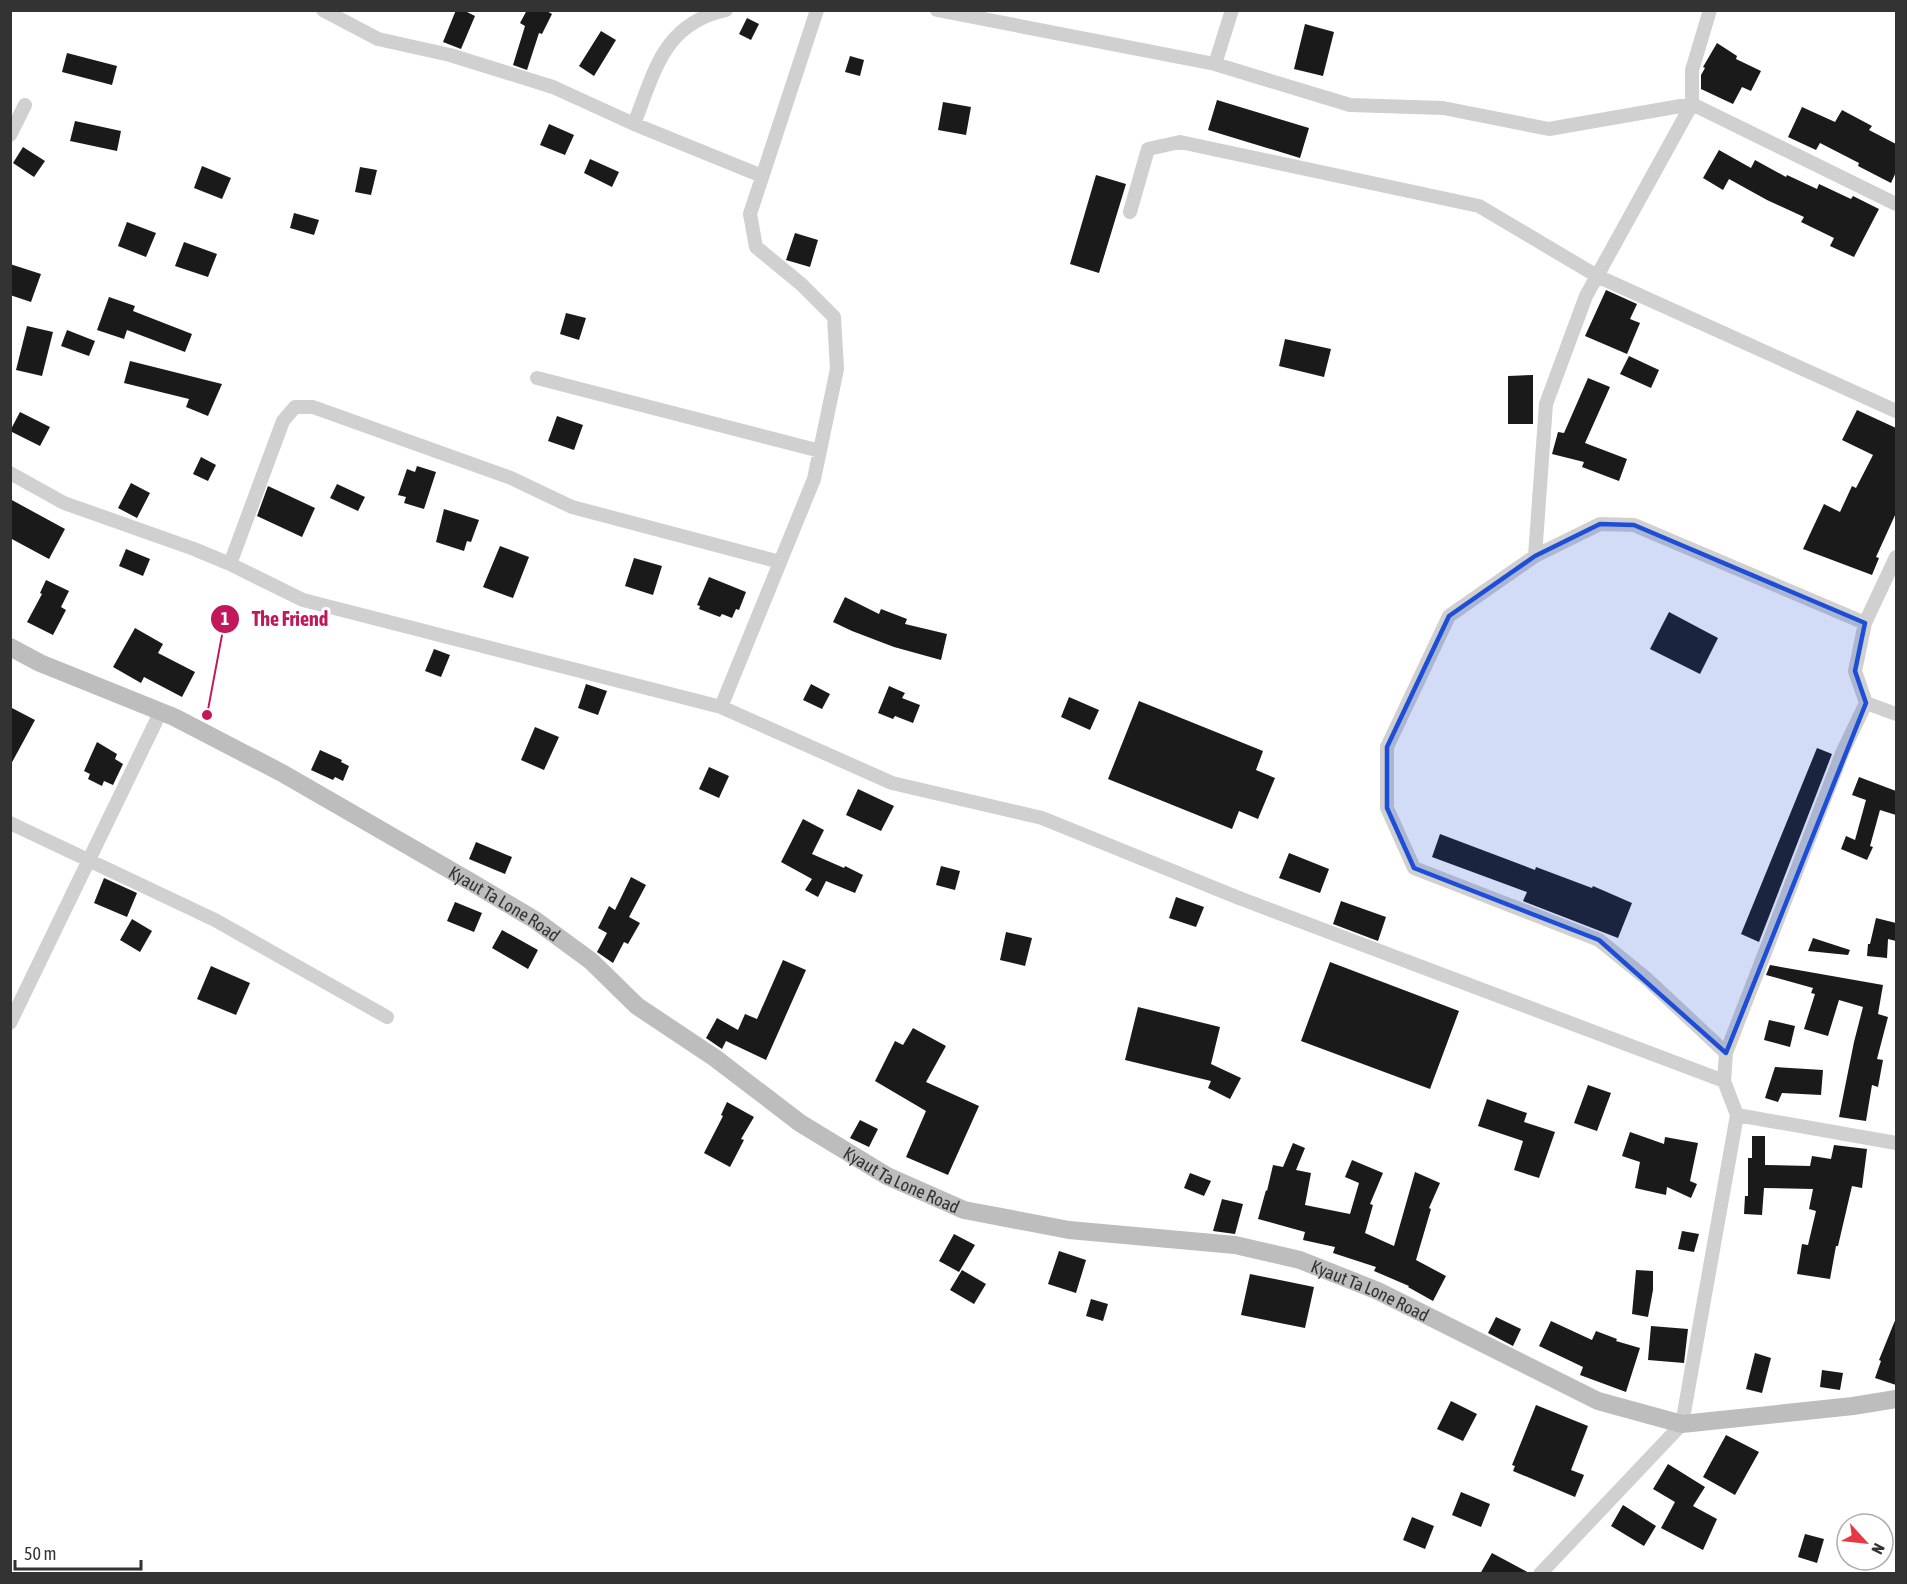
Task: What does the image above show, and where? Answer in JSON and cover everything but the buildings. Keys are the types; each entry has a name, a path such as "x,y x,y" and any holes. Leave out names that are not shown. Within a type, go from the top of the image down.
{"main road":[{"name":"Kyaut Ta Lone Road","path":"10,647 40,663 161,711 282,773 535,920 591,961 637,1006 715,1058 800,1123 887,1176 964,1210 1069,1230 1235,1245 1300,1260 1378,1291 1598,1401 1682,1424 1896,1400"}],"street":[{"path":"323,10 378,39 450,55 553,87 634,124 762,176"},
{"path":"634,124 663,52 682,31 705,15 726,10"},
{"path":"721,707 814,480 837,369 834,317 801,284 756,247 750,214 817,10"},
{"path":"937,10 1215,64 1350,105 1443,108 1549,129 1692,104 1896,204"},
{"path":"1215,64 1232,10"},
{"path":"1534,556 1546,404 1586,296 1692,104 1692,70 1710,10"},
{"path":"10,135 25,105"},
{"path":"1131,212 1148,149 1180,142 1479,206 1598,276 1896,411"},
{"path":"537,378 820,451"},
{"path":"230,564 283,421 295,407 313,406 511,478 572,507 780,562"},
{"path":"10,472 64,503 194,549 303,600 721,707 892,783 1042,818 1239,898 1724,1081"},
{"path":"1726,1053 1647,979 1599,940 1414,868 1387,808 1387,747 1449,616 1534,556 1600,524 1634,525 1865,622"},
{"path":"1540,1574 1682,1424 1737,1115 1724,1081 1726,1053 1843,751 1866,703 1855,671 1865,622 1896,557"},
{"path":"1866,703 1896,714"},
{"path":"10,1023 161,711"},
{"path":"10,823 215,920 387,1017"},
{"path":"1737,1115 1896,1143"}],"highlighted area":[{"path":"1600,524 1634,525 1865,623 1855,671 1866,703 1726,1053 1599,940 1414,868 1387,808 1387,747 1449,616 1535,556"}],"place":[{"name":"The Friend","path":"207,715"}]}
